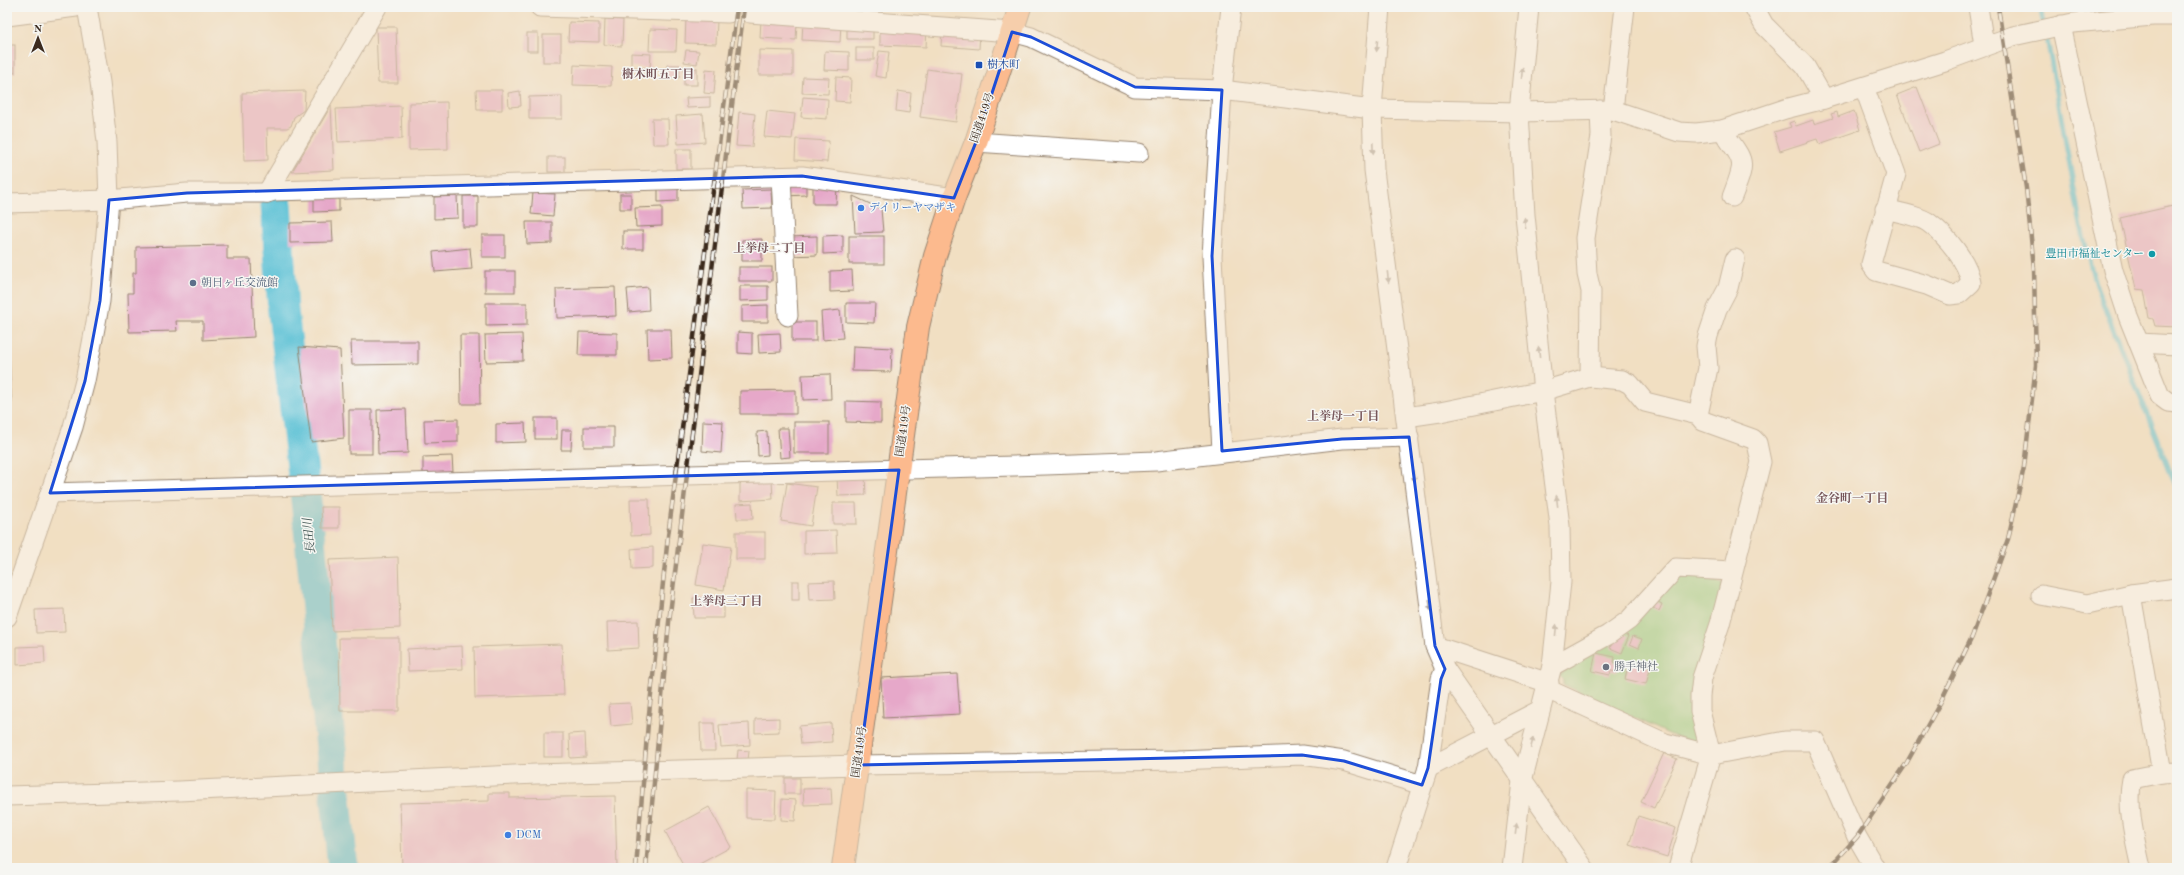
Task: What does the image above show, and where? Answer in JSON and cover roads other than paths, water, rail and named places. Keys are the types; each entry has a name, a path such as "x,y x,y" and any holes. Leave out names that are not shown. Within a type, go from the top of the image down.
{"highway":[{"name":"国道419号","path":"843,868 918,327 934,256 954,198 976,142 1020,7"}],"street":[{"path":"7,16 76,7"},
{"path":"7,617 73,427 85,381 100,301 109,200 107,142 100,82 87,7"},
{"path":"267,193 376,7"},
{"path":"540,7 718,11"},
{"path":"1222,451 1212,256 1222,90 1232,7"},
{"path":"1380,7 1372,109 1374,170 1436,646 1445,669 1584,868"},
{"path":"1512,868 1522,781 1549,679 1561,582 1560,526 1543,391 1525,215 1518,112 1529,7"},
{"path":"1590,377 1591,291 1587,274 1585,238 1601,136 1625,7"},
{"path":"1754,7 1764,25 1806,66 1824,100"},
{"path":"1978,7 1984,45"},
{"path":"757,11 1012,32 1031,37 1135,87 1222,90 1372,109 1518,112 1606,110 1679,132 1696,133 1722,130 1785,109 1824,100 1945,61 1984,45 2013,36 2057,26 2153,11 2177,16"},
{"path":"2057,26 2113,270 2139,344 2160,396 2168,402 2177,403"},
{"path":"1864,87 1896,174 1885,209 1871,264 1876,271 1927,285 1950,295 1959,294 1971,283 1970,273 1957,252 1928,222 1885,209"},
{"path":"1722,130 1742,160 1742,169 1732,197"},
{"path":"976,142 1139,153"},
{"path":"7,203 109,200 187,193 267,193 274,191 802,176 954,198"},
{"path":"781,177 788,316"},
{"path":"1698,415 1708,368 1706,346 1708,336 1717,309 1728,288 1735,259"},
{"path":"2139,344 2177,345"},
{"path":"1406,417 1440,412 1543,391 1590,377 1622,380 1630,384 1645,402 1698,415 1703,421 1753,439 1757,443 1762,456 1732,571 1720,624 1702,678 1700,711 1711,755 1678,868"},
{"path":"50,493 899,470 1156,460 1222,451 1342,439 1409,437"},
{"path":"1549,679 1629,620 1676,568 1732,571"},
{"path":"2041,595 2088,604 2131,594 2177,588"},
{"path":"2131,594 2169,772 2132,779 2129,791 2130,808 2141,868"},
{"path":"1436,646 1549,679 1665,744 1711,755 1786,741 1815,742 1857,837 1875,868"},
{"path":"1396,868 1425,777 1441,678 1445,669"},
{"path":"7,796 172,791 544,774 1302,756 1425,777 1491,736 1540,710"}],"waterway":[{"path":"2040,7 2044,26"},
{"path":"2046,33 2081,227 2095,283 2177,489"},
{"name":"長田川","path":"276,204 283,311 305,490 343,868"}],"railway":[{"path":"636,868 648,723 668,536 737,7"},
{"path":"646,868 669,622 744,7"},
{"path":"1829,868 1857,837 1906,764 1940,703 1972,637 2008,539 2024,467 2036,365 2034,268 2026,188 1998,7"}],"place":[{"name":"樹木町","path":"979,65"},
{"name":"デイリーヤマザキ","path":"861,208"},
{"name":"豊田市福祉センター","path":"2152,254"},
{"name":"朝日ヶ丘交流館","path":"193,283"},
{"name":"勝手神社","path":"1606,667"},
{"name":"DCM","path":"508,835"}],"district":[{"name":"樹木町五丁目","path":"658,75"},
{"name":"上挙母二丁目","path":"769,249"},
{"name":"上挙母一丁目","path":"1343,417"},
{"name":"金谷町一丁目","path":"1852,499"},
{"name":"上挙母三丁目","path":"726,602"}]}
